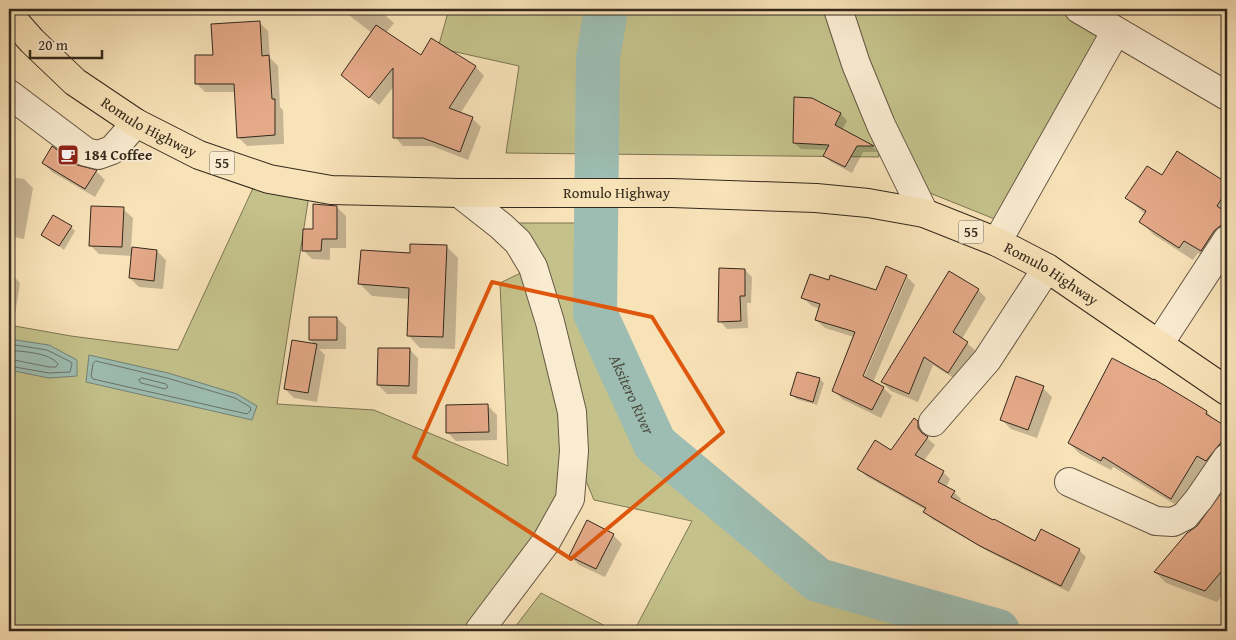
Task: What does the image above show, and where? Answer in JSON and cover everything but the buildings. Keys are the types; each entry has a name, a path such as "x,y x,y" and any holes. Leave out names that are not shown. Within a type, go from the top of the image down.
{"highway":[{"name":"Romulo Highway","path":"9,15 32,41 76,82 136,123 199,155 269,179 330,190 672,193 816,198 868,203 924,213 997,242 1047,268 1227,391"}],"street":[{"path":"838,9 856,64 881,125 924,213"},
{"path":"1079,9 1227,96"},
{"path":"997,242 1116,31"},
{"path":"9,94 86,152 98,155 112,150 136,123"},
{"path":"470,192 500,226 518,242 533,267 550,322 572,412 574,451 570,499 546,542 479,631"},
{"path":"1159,344 1227,240"},
{"path":"933,422 986,360 1047,268"},
{"path":"1069,482 1156,521 1173,522 1185,516 1227,458"}],"highlighted area":[{"path":"492,282 652,317 723,432 571,559 414,457"}],"shaded area":[{"path":"449,9 700,9 700,14 839,13 842,9 1072,9 1116,31 1007,224 910,185 871,101 879,157 506,153 519,66 438,48"},
{"path":"254,186 309,195 277,404 374,410 508,466 500,283 533,267 519,223 587,223 595,313 655,444 806,570 928,631 634,631 692,521 594,500 574,452 570,499 479,631 9,631 9,325 71,336 178,350"},
{"path":"541,593 615,631 512,631"}],"water":[{"path":"9,339 49,345 77,360 77,376 49,378 9,370"},
{"path":"89,355 168,373 237,394 257,406 252,420 86,382"}],"waterway":[{"name":"Aksitero River","path":"606,9 598,58 595,313 655,444 818,580 998,631"}],"place":[{"name":"184 Coffee","path":"68,155"}]}
